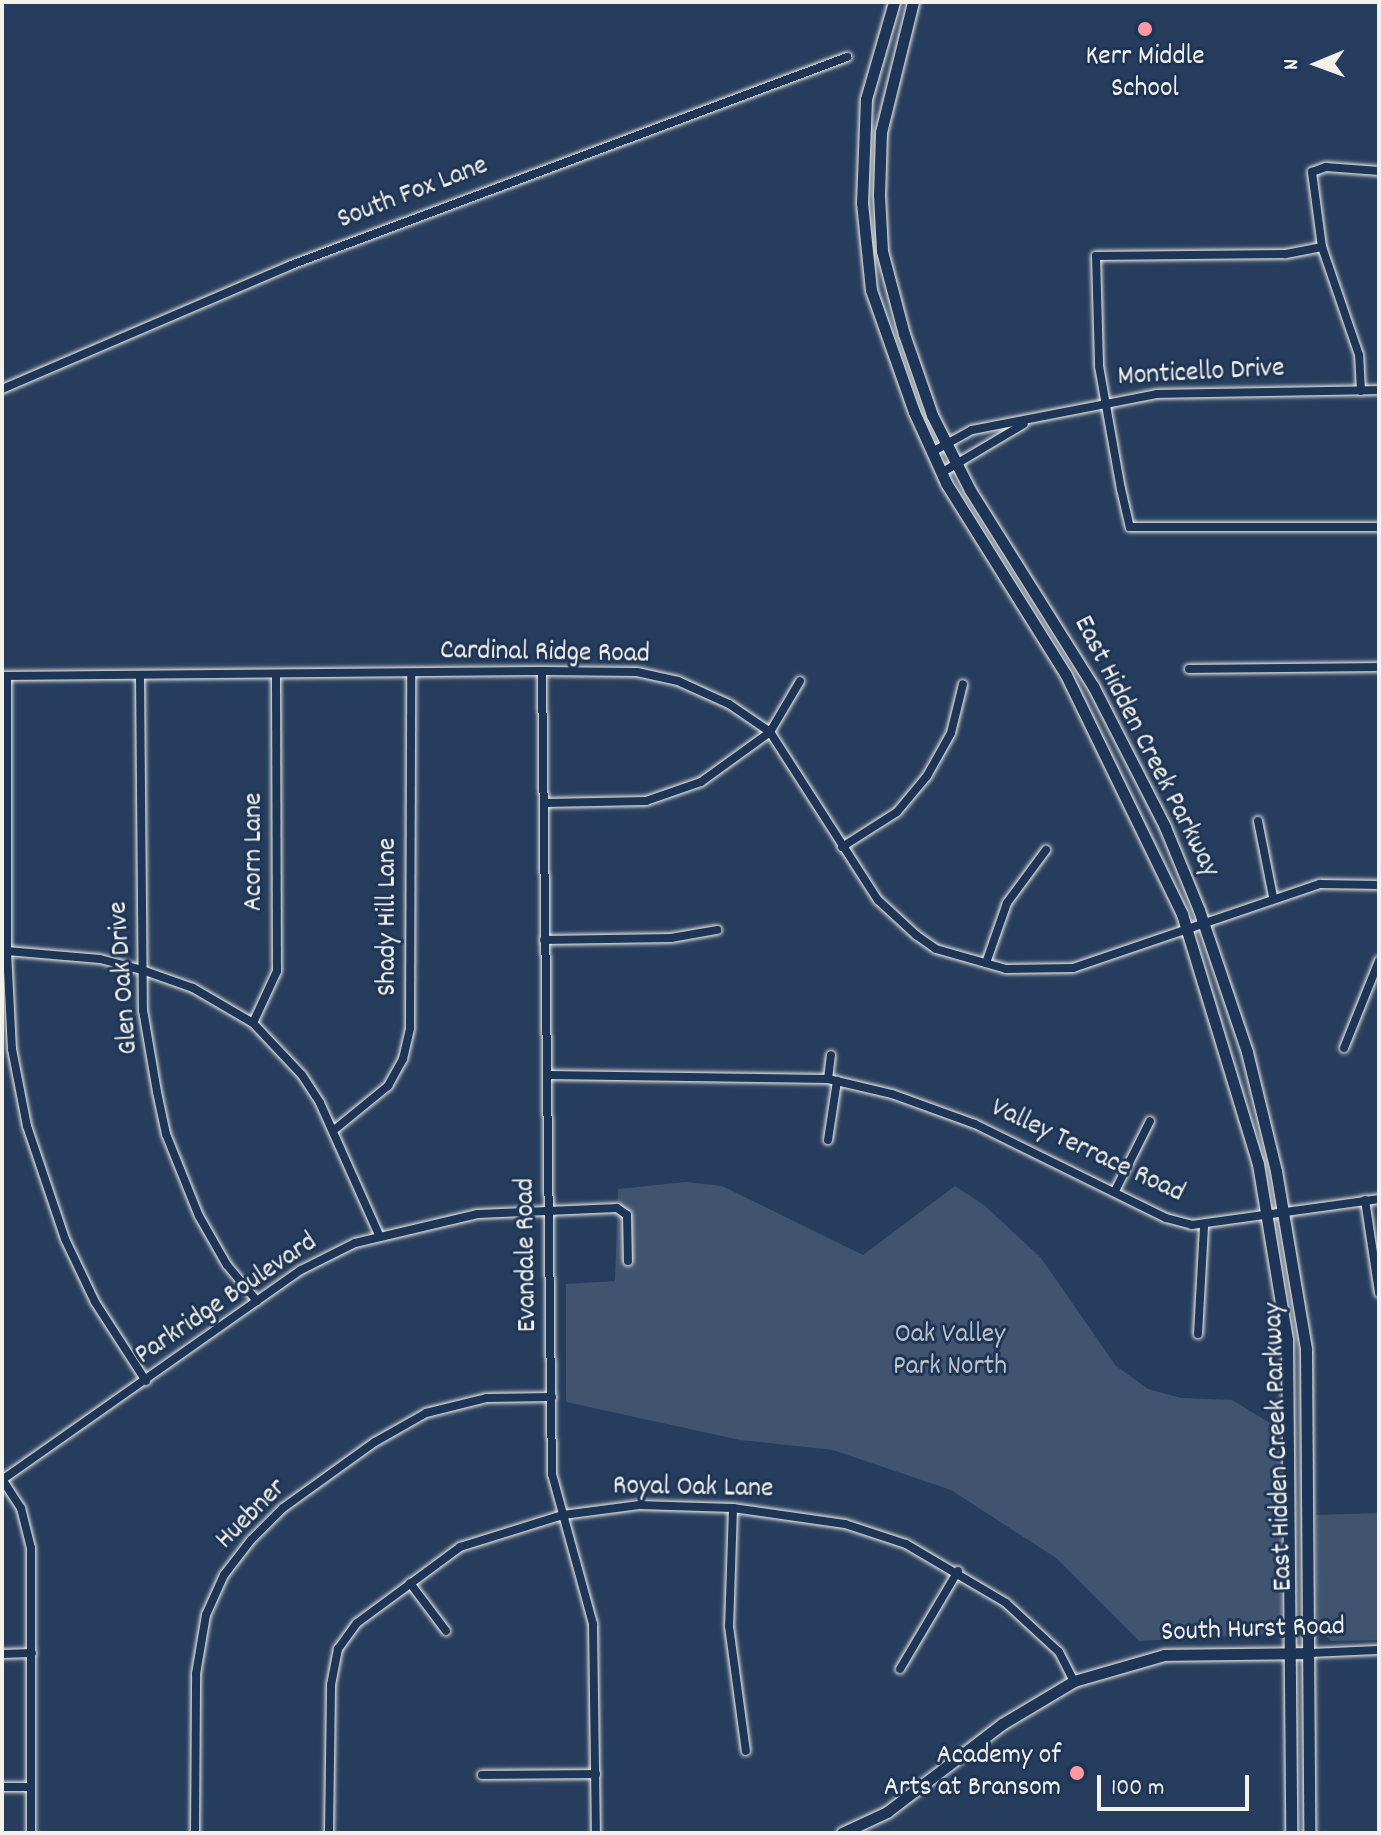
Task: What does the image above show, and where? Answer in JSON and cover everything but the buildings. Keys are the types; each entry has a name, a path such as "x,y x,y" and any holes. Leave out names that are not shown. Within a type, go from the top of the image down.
{"main road":[{"name":"East Hidden Creek Parkway","path":"894,2 866,99 862,203 871,290 941,473 1066,675 1124,786 1188,931 1226,1047 1268,1215 1287,1339 1291,1833"},
{"name":"East Hidden Creek Parkway","path":"913,2 881,132 882,251 904,334 957,464 1093,686 1165,827 1247,1052 1284,1213 1306,1349 1309,1833"},
{"name":"South Hurst Road","path":"842,1833 887,1812 1002,1724 1074,1681 1164,1655 1309,1653"}],"street":[{"name":"South Fox Lane","path":"2,389 291,265 847,57"},
{"path":"1361,391 1359,355 1322,247 1312,172 1326,167 1379,171"},
{"path":"1322,247 1285,254 1096,256 1105,401 1130,527 1379,527"},
{"name":"Monticello Drive","path":"932,452 972,430 1028,421 1105,401 1157,394 1379,390"},
{"name":"Monticello Drive","path":"941,473 1028,421"},
{"path":"1189,669 1379,667"},
{"name":"Cardinal Ridge Road","path":"5,676 542,671 637,672 678,681 729,704 770,732 878,900 916,935 936,949 1006,969 1073,968 1188,931 1273,897 1320,884 1379,885"},
{"name":"Evandale Road","path":"542,671 552,1474 593,1624 596,1833"},
{"name":"Acorn Lane","path":"253,1023 277,971 276,674"},
{"name":"Shady Hill Lane","path":"334,1130 388,1086 403,1059 410,1028 411,674"},
{"name":"Glen Oak Drive","path":"140,675 143,1010 166,1134 199,1216 227,1265 257,1301"},
{"path":"5,676 7,951 12,1049 45,1189 95,1302 146,1381"},
{"path":"545,803 617,805 673,794 728,768 770,732 800,681"},
{"path":"842,847 897,812 927,776 951,733 963,684"},
{"path":"1258,821 1273,897"},
{"path":"986,963 1007,903 1046,850"},
{"path":"544,940 671,938 717,930"},
{"path":"7,951 100,959 142,970 193,988 253,1023 302,1075 334,1130 379,1235"},
{"path":"1344,1048 1379,961"},
{"path":"828,1140 831,1055"},
{"name":"Valley Terrace Road","path":"548,1075 832,1080 892,1094 975,1124 1166,1218 1204,1225 1379,1199"},
{"path":"1115,1191 1150,1121"},
{"path":"1365,1200 1379,1293"},
{"name":"Parkridge Boulevard","path":"2,1480 301,1270 379,1235 478,1214 617,1208 627,1215 628,1261"},
{"path":"1198,1334 1204,1225"},
{"name":"Huebner","path":"195,1833 196,1674 206,1615 224,1575 251,1540 296,1499 426,1413 487,1398 552,1397"},
{"path":"2,1480 27,1528 32,1653 31,1833"},
{"name":"Royal Oak Lane","path":"329,1833 331,1685 338,1649 357,1623 460,1547 563,1515 639,1505 733,1508 845,1524 906,1544 958,1571 1006,1603 1059,1652 1074,1681"},
{"path":"733,1508 729,1626 746,1751"},
{"path":"900,1669 958,1571"},
{"path":"410,1583 446,1631"},
{"name":"South Hurst Road","path":"1309,1653 1379,1650"},
{"path":"2,1654 32,1653"},
{"path":"482,1775 596,1774"},
{"path":"2,1787 31,1787"}],"green space":[{"name":"Oak Valley Park North","path":"686,1182 722,1186 863,1255 955,1186 984,1205 1041,1258 1116,1366 1148,1389 1181,1398 1232,1400 1278,1428 1282,1625 1274,1634 1139,1641 1056,1558 951,1490 833,1450 740,1440 566,1402 566,1284 615,1281 618,1189"},
{"path":"1379,1513 1379,1640 1331,1641 1317,1626 1316,1515"}],"place":[{"name":"Kerr Middle School","path":"1145,29"},
{"name":"Academy of Arts at Bransom","path":"1077,1773"}]}
